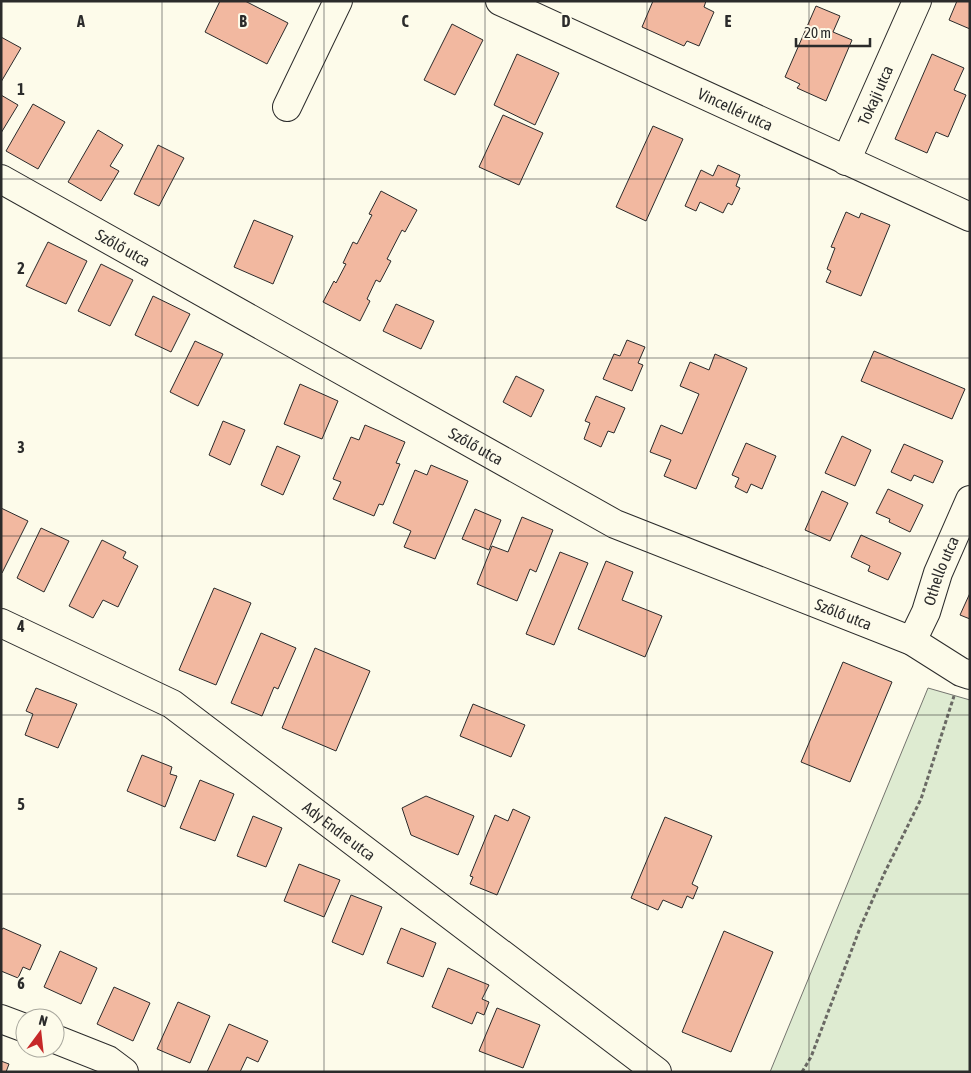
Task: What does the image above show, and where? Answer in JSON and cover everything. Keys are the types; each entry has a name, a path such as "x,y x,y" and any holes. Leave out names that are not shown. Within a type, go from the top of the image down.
{"street":[{"path":"287,107 338,1"},
{"name":"Vincellér utca","path":"500,1 535,9 846,161 970,217"},
{"name":"Tokaji utca","path":"846,161 917,1"},
{"name":"Szőlő utca","path":"1,179 615,524 912,641 965,673"},
{"name":"Othello utca","path":"912,641 926,612 938,573 970,500"},
{"name":"Ady Endre utca","path":"1,623 172,704 657,1072"},
{"path":"1,1019 15,1024"},
{"path":"65,1043 108,1060 124,1072"}],"path":[{"path":"802,1072 811,1057 860,928 921,799 965,673"}],"green space":[{"path":"928,688 970,700 970,1072 770,1072"}],"building":[{"path":"220,1 245,1 288,23 267,64 205,32"},
{"path":"653,1 706,1 704,7 714,12 699,46 687,41 684,46 642,27"},
{"path":"957,1 970,1 970,29 949,20"},
{"path":"816,6 840,16 833,32 852,40 826,101 797,88 800,84 785,77"},
{"path":"452,24 483,40 455,95 424,80"},
{"path":"1,37 21,48 1,82"},
{"path":"517,54 559,73 535,125 494,105"},
{"path":"932,54 964,68 954,90 966,95 948,137 936,132 927,153 895,139"},
{"path":"1,95 18,105 1,133"},
{"path":"33,104 65,122 38,169 6,151"},
{"path":"503,115 543,133 519,185 479,167"},
{"path":"653,126 683,139 646,221 616,207"},
{"path":"98,130 123,145 110,166 119,171 101,201 68,182"},
{"path":"158,145 184,158 159,206 134,194"},
{"path":"718,165 740,175 736,186 740,188 732,205 728,203 723,213 700,202 696,211 685,206 701,170 713,176"},
{"path":"381,191 417,210 405,232 402,230 387,259 391,261 380,282 376,280 367,299 370,301 360,321 323,302 346,264 343,263 353,242 357,244 372,215 369,214"},
{"path":"846,212 859,218 861,213 890,225 861,296 826,282 831,271 827,269 835,248 831,247"},
{"path":"254,220 293,236 273,284 234,267"},
{"path":"48,242 87,261 66,304 26,286"},
{"path":"101,264 133,280 110,326 78,311"},
{"path":"153,296 190,314 171,352 135,335"},
{"path":"396,304 434,321 421,349 383,331"},
{"path":"627,340 645,347 638,363 643,365 632,391 603,379 614,354 620,356"},
{"path":"195,341 223,354 198,406 170,392"},
{"path":"874,351 965,389 952,419 861,381"},
{"path":"715,354 747,368 696,489 664,476 671,460 650,452 661,425 682,434 699,394 680,386 690,362 709,370"},
{"path":"516,376 544,390 531,417 503,402"},
{"path":"300,384 338,401 322,439 284,424"},
{"path":"596,396 625,408 614,433 608,431 601,447 584,439 590,423 585,421"},
{"path":"223,421 245,430 230,465 209,455"},
{"path":"365,425 405,442 396,463 400,464 383,505 379,504 374,516 333,499 341,482 333,479 351,437 359,440"},
{"path":"842,436 871,450 855,486 825,473"},
{"path":"746,443 776,456 762,489 751,484 747,493 735,487 739,478 732,475"},
{"path":"904,444 943,461 933,483 914,475 911,481 891,472"},
{"path":"277,446 300,456 283,495 261,485"},
{"path":"431,465 468,481 435,559 404,547 411,531 393,523 415,470 427,475"},
{"path":"888,489 923,505 910,532 889,522 890,519 876,513"},
{"path":"822,491 848,503 830,541 805,530"},
{"path":"1,508 28,521 2,573 1,572"},
{"path":"475,509 501,520 489,550 462,539"},
{"path":"522,517 553,530 536,572 530,569 517,601 477,584 492,546 508,552"},
{"path":"41,528 69,541 44,592 17,578"},
{"path":"861,535 901,553 888,580 868,571 870,566 851,557"},
{"path":"102,540 126,552 123,558 138,566 118,607 103,600 93,618 69,606"},
{"path":"560,552 588,563 554,645 526,634"},
{"path":"606,561 633,572 622,600 662,616 645,657 578,629"},
{"path":"214,588 251,603 216,685 179,670"},
{"path":"970,593 970,619 960,615"},
{"path":"261,633 296,648 278,689 274,687 262,716 231,703"},
{"path":"315,648 370,671 336,751 282,728"},
{"path":"843,662 892,682 850,782 801,762"},
{"path":"36,688 77,704 58,748 25,735 33,714 26,711"},
{"path":"473,704 525,725 511,757 460,736"},
{"path":"142,755 172,767 170,774 177,776 165,807 127,791"},
{"path":"200,780 234,794 215,841 180,828"},
{"path":"426,796 474,816 458,855 411,835 402,808"},
{"path":"513,809 530,817 497,895 470,884 473,877 470,876 495,815 508,821"},
{"path":"253,816 282,828 266,867 237,856"},
{"path":"665,817 712,836 692,884 698,887 693,899 687,896 682,908 663,900 658,910 631,898"},
{"path":"299,864 340,880 324,917 284,901"},
{"path":"351,895 382,907 363,955 332,942"},
{"path":"3,928 41,945 30,970 23,967 18,978 1,971 1,931"},
{"path":"401,928 436,943 423,977 387,963"},
{"path":"724,931 773,952 731,1052 682,1032"},
{"path":"60,951 97,968 81,1004 44,987"},
{"path":"448,968 489,985 482,999 489,1002 484,1015 477,1012 472,1024 432,1007"},
{"path":"114,987 150,1003 133,1041 97,1024"},
{"path":"178,1002 210,1016 190,1063 157,1049"},
{"path":"497,1008 540,1025 523,1068 479,1051"},
{"path":"229,1024 268,1041 258,1062 247,1057 240,1072 207,1072"},
{"path":"1,1061 9,1064 6,1072 1,1072"}]}
